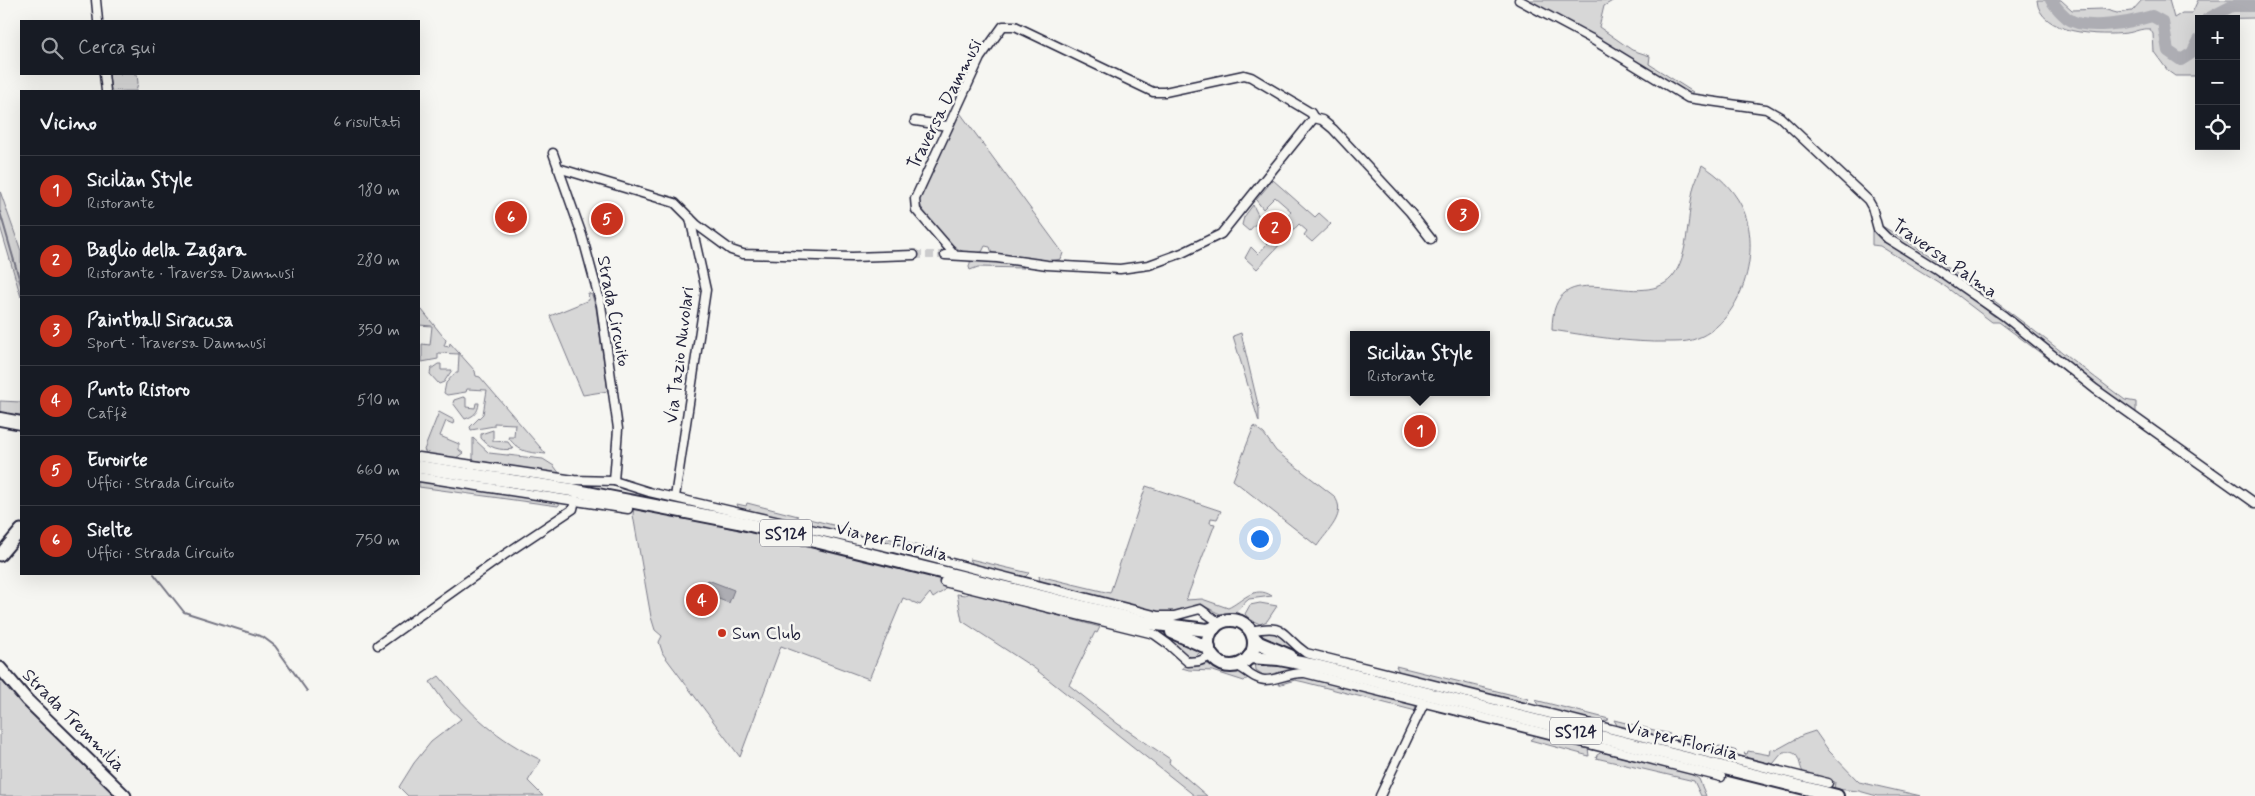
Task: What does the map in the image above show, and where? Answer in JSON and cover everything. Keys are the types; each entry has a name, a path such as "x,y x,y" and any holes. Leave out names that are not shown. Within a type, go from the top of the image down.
{"main road":[{"path":"0,418 20,418"},
{"path":"0,418 20,423"},
{"name":"Via per Floridia","path":"420,467 572,490 738,522 1148,623"},
{"path":"0,555 20,531"},
{"path":"1148,623 1207,630 1237,621 1259,643 1316,666"},
{"path":"1148,623 1211,652 1224,665 1236,666 1249,658 1254,648 1252,634"},
{"path":"1211,652 1209,639 1217,626"},
{"path":"1249,658 1279,659 1316,666"},
{"name":"Via per Floridia","path":"1316,666 1838,796"},
{"name":"Strada Tremmilia","path":"0,668 27,700 125,796"}],"street":[{"path":"96,0 98,20"},
{"name":"Traversa Palma","path":"1519,0 1590,38 1688,98 1766,109 1780,117 1868,200 1878,229 1887,238 1935,268 2004,316 2095,389 2255,503"},
{"name":"Traversa Dammusi","path":"956,255 916,210 916,194 980,58 1000,28 1011,25 1153,92 1165,92 1244,75 1282,95 1333,129 1410,212 1430,239"},
{"path":"104,75 106,90"},
{"path":"945,255 1047,265 1120,269 1149,265 1182,253 1221,234 1314,118"},
{"path":"915,121 947,126"},
{"name":"Strada Circuito","path":"553,153 582,235 596,286 606,338 618,429 614,481"},
{"path":"558,168 676,203 690,218 718,241 735,252 743,254 852,257 914,255"},
{"name":"Via Tazio Nuvolari","path":"675,497 706,290 690,218"},
{"path":"420,457 574,480 614,481 649,492 893,548 1158,616 1174,616 1200,609 1217,626"},
{"path":"420,477 628,509"},
{"path":"378,645 504,555 573,509 575,500"},
{"path":"944,582 1154,634 1188,662 1199,661 1211,652"},
{"path":"1252,634 1270,627 1277,628 1306,653 1828,783"},
{"path":"1249,658 1254,676"},
{"path":"1236,666 1266,680 1288,673 1305,673 1721,777"},
{"path":"1380,796 1424,703"}],"shaded area":[{"path":"1525,0 1614,0 1604,6 1599,27 1632,50 1650,56 1649,64 1693,92 1690,94"},
{"path":"2037,0 2061,0 2072,10 2103,9 2117,13 2132,11 2142,0 2169,0 2174,18 2182,13 2192,13 2198,0 2255,0 2255,18 2240,18 2240,15 2195,15 2195,76 2175,76 2168,71 2154,52 2153,34 2150,29 2116,34 2073,31 2060,27 2048,20 2040,12"},
{"path":"109,75 137,75 136,90 111,90"},
{"path":"958,110 1063,253 1061,259 1050,261 992,253 990,247 985,246 982,252 965,252 956,248 929,220 918,198"},
{"path":"1702,165 1734,193 1748,223 1750,242 1749,263 1744,283 1736,302 1724,319 1709,332 1692,340 1681,342 1625,340 1552,330 1556,305 1566,292 1581,287 1639,290 1657,287 1672,277 1682,258 1694,186"},
{"path":"1273,180 1315,217 1319,213 1331,224 1312,242 1304,235 1307,231 1299,224 1257,269 1245,258 1251,247 1258,254 1267,244 1257,232 1266,222 1274,227 1277,226 1291,211 1275,197 1263,209 1256,200"},
{"path":"0,191 20,248 20,294 0,226"},
{"path":"1253,205 1260,219 1249,231 1242,225 1244,217"},
{"path":"1882,226 1976,287 2125,400 2136,402 2136,414 1890,237"},
{"path":"1872,230 1882,241 1935,271 1994,316 2002,318 2094,393 1999,322 1992,322 1946,287 1880,246 1872,245"},
{"path":"971,259 1017,264 1024,268 978,267 970,270"},
{"path":"588,293 592,295 596,308 608,391 583,395 550,316 589,300"},
{"path":"420,310 422,310 446,340 444,346 449,347 450,343 475,371 476,376 480,377 546,454 524,451 516,446 508,437 514,437 515,424 494,423 494,426 471,430 470,427 483,414 487,390 467,389 466,392 447,395 444,393 446,383 455,373 458,373 459,354 438,353 438,359 422,362 422,344 430,345 432,326 420,325"},
{"path":"1241,333 1259,409 1259,422 1233,336"},
{"path":"441,364 441,370 452,370 444,382 439,384 430,374 431,369"},
{"path":"466,398 466,407 475,408 476,403 479,403 475,414 465,419 453,403 454,400"},
{"path":"0,401 20,402 20,415 0,413"},
{"path":"439,412 454,420 453,424 446,421 440,436 459,444 459,450 463,453 456,458 427,454 424,450"},
{"path":"1254,426 1264,434 1276,451 1334,496 1338,503 1339,509 1335,522 1317,546 1233,480"},
{"path":"493,430 493,441 508,442 513,449 495,448 481,438 481,434"},
{"path":"473,438 489,453 543,459 554,466 560,474 473,460"},
{"path":"420,481 561,502 558,506 420,487"},
{"path":"1146,486 1221,511 1217,519 1211,518 1210,523 1215,524 1186,600 1202,599 1228,608 1254,593 1266,593 1272,596 1249,599 1236,612 1230,615 1221,614 1200,605 1174,612 1161,613 1040,582 1039,576 1110,593"},
{"path":"747,503 798,516 792,521 739,509 737,504 746,506"},
{"name":"Sun Club","path":"634,507 870,559 892,567 941,578 945,590 933,598 930,593 920,605 903,598 869,679 781,646 740,757 663,654 659,642 662,636 655,630 651,617 633,515"},
{"path":"805,518 857,531 851,536 807,525"},
{"path":"863,532 927,548 920,552 865,539"},
{"path":"970,559 1029,573 1025,577 973,565"},
{"path":"708,580 734,590 729,603 703,593"},
{"path":"970,592 1100,627 1097,633 1095,632 1069,685 1118,724 1170,759 1169,763 1207,796 1195,796 1034,668 962,621 957,594 965,595"},
{"path":"1260,603 1277,606 1267,621 1260,624 1249,619 1245,614 1250,605"},
{"path":"1155,631 1176,637 1203,650 1194,657 1185,656"},
{"path":"1273,631 1282,636 1306,657 1283,650 1261,637 1264,633"},
{"path":"1255,662 1297,667 1296,669 1266,677 1256,670"},
{"path":"1208,664 1227,671 1241,671 1249,677 1244,681 1213,671 1182,668 1186,665 1194,667"},
{"path":"1396,666 1529,699 1524,704 1399,672"},
{"path":"439,676 473,714 485,724 525,752 541,760 528,781 543,796 408,796 399,787 414,763 431,742 461,719 447,706 430,682"},
{"path":"1299,676 1415,705 1416,711 1295,680 1278,685 1280,680"},
{"path":"0,677 118,796 0,796"},
{"path":"1535,700 1609,719 1602,723 1540,708"},
{"path":"1614,720 1670,734 1665,739 1618,727"},
{"path":"1815,731 1829,751 1859,782 1921,796 1877,796 1859,791 1834,789 1835,782 1804,774 1798,758 1793,753 1783,752 1773,764 1769,765 1749,760 1744,753 1747,754 1748,751 1770,755 1771,749 1776,750 1803,735"},
{"path":"1536,735 1588,748 1589,756 1530,740"},
{"path":"1679,736 1710,745 1713,748 1720,746 1737,751 1730,755 1679,742"},
{"path":"1602,752 1691,774 1699,779 1706,796 1701,796 1694,781 1596,758"}],"waterway":[{"path":"2051,0 2067,18 2085,24 2109,25 2152,16 2163,22 2168,51 2181,60 2192,53 2195,47"},
{"path":"2215,15 2232,6 2255,6"},
{"path":"0,212 20,282"},
{"path":"155,575 184,612 263,637 275,646 307,691"}],"tunnel":[{"path":"914,255 945,255"}],"place":[{"name":"Paintball Siracusa","path":"1463,215"},
{"name":"Sielte","path":"511,217"},
{"name":"Euroirte","path":"607,219"},
{"name":"Baglio della Zagara","path":"1275,228"},
{"name":"Sicilian Style","path":"1420,431"},
{"name":"Punto Ristoro","path":"702,600"},
{"name":"Sun Club","path":"722,633"}]}
